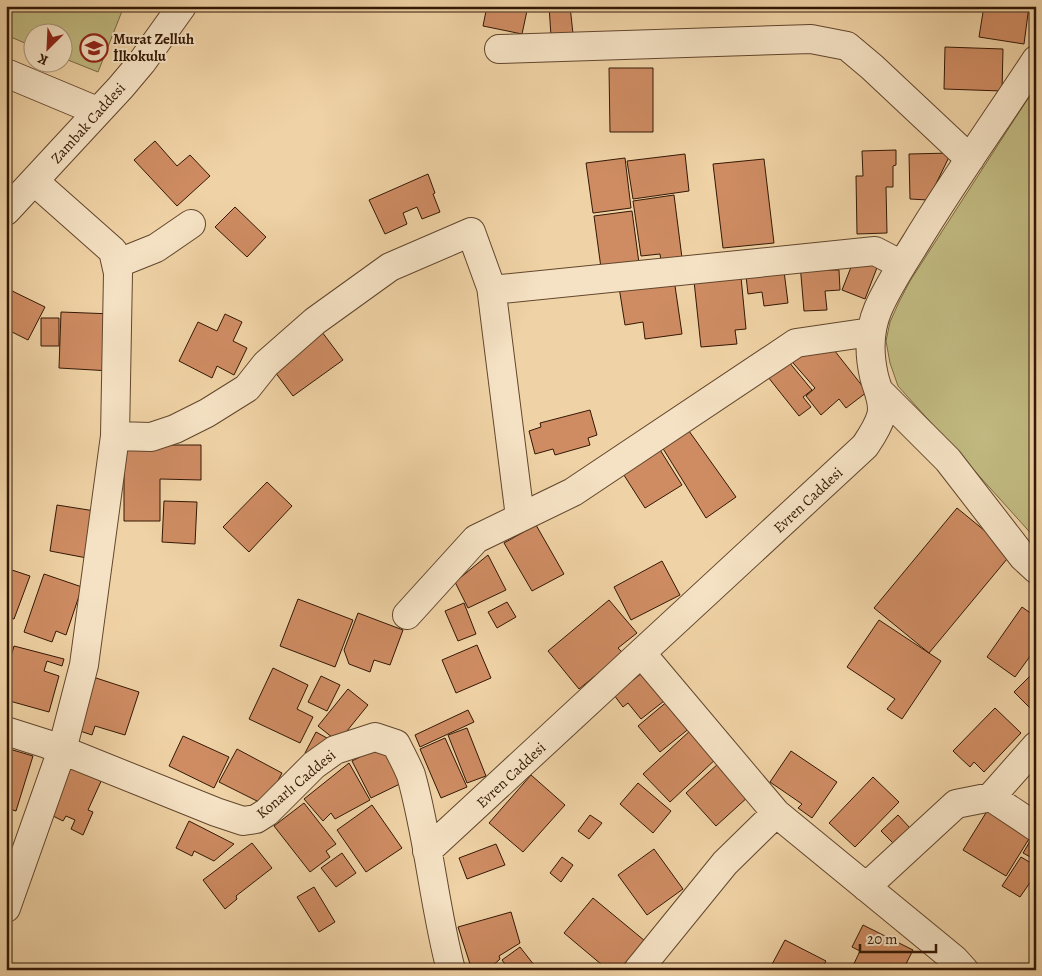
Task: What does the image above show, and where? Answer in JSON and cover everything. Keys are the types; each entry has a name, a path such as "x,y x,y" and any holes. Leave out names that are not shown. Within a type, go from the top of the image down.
{"street":[{"name":"Zambak Caddesi","path":"6,211 121,87 142,62 182,6"},
{"path":"499,48 812,39 847,46 872,66 970,159"},
{"name":"Evren Caddesi","path":"428,851 865,446 882,415 880,392 874,378 871,356 871,332 877,310 933,214 1036,60"},
{"path":"6,73 97,111"},
{"path":"6,908 62,750 84,665 115,436 118,273 113,251 34,181"},
{"path":"116,264 156,248 191,224"},
{"path":"115,436 151,437 175,430 207,413 247,388 266,364 315,321 390,267 471,232 491,286 520,517"},
{"path":"491,286 492,290 875,251 902,265"},
{"path":"407,615 476,539 573,492 796,343 871,332"},
{"path":"880,392 948,460 1023,557 1036,569"},
{"path":"642,654 776,813 954,959 964,970"},
{"name":"Konarlı Caddesi","path":"6,731 62,750 243,821 256,819 267,812 314,765 335,750 375,737 386,739 396,744 410,774 428,851 445,948 451,970"},
{"path":"866,887 956,804 990,797 1036,746"},
{"path":"990,797 1036,827"},
{"path":"638,970 725,863 776,813"}],"shaded area":[{"path":"6,6 124,6 98,72 72,62 72,22 22,22 22,42 6,35"},
{"path":"1036,86 1036,539 898,386 890,363 886,341 890,322 910,281"}],"building":[{"path":"487,6 528,6 522,34 483,26"},
{"path":"549,6 570,6 573,34 551,36"},
{"path":"984,6 1029,6 1024,44 979,37"},
{"path":"945,47 1003,49 1002,91 944,89"},
{"path":"609,68 653,68 653,132 610,132"},
{"path":"155,141 177,166 190,155 210,176 177,206 134,160"},
{"path":"896,150 896,165 893,166 893,187 886,187 887,233 857,234 856,176 863,176 862,151"},
{"path":"951,153 928,200 910,199 909,154"},
{"path":"685,154 689,191 633,199 627,161"},
{"path":"625,158 631,208 593,213 586,163"},
{"path":"764,159 774,243 723,248 713,164"},
{"path":"428,174 440,212 422,219 417,207 403,213 407,224 385,234 369,200"},
{"path":"674,195 682,258 661,261 660,254 641,256 633,201"},
{"path":"235,207 266,237 247,257 215,227"},
{"path":"632,211 639,263 601,268 594,216"},
{"path":"855,257 878,265 865,299 842,290"},
{"path":"828,262 829,270 839,270 840,290 825,291 827,310 804,311 800,264"},
{"path":"784,271 788,303 764,306 762,292 748,294 746,276"},
{"path":"741,277 746,329 735,330 737,344 701,347 694,281"},
{"path":"674,279 682,334 645,339 643,322 625,325 619,287"},
{"path":"6,288 45,307 28,340 6,329"},
{"path":"61,312 113,314 111,371 59,368"},
{"path":"225,314 242,322 233,341 247,348 234,375 217,366 212,378 179,361 198,322 217,331"},
{"path":"41,318 59,318 59,346 41,346"},
{"path":"319,328 343,360 293,396 269,364"},
{"path":"827,341 867,392 846,408 839,399 821,415 806,396 815,388 787,356"},
{"path":"784,356 812,390 803,397 811,407 799,416 764,372"},
{"path":"590,410 597,435 588,438 590,445 555,455 553,449 535,454 529,431 541,427 540,423"},
{"path":"684,424 736,497 706,518 662,447"},
{"path":"124,445 201,445 201,480 160,479 160,521 124,521"},
{"path":"657,445 682,485 645,508 620,469"},
{"path":"267,482 292,506 249,552 223,527"},
{"path":"164,501 197,502 195,544 162,542"},
{"path":"57,505 95,511 87,558 50,551"},
{"path":"957,508 1012,553 929,653 874,608"},
{"path":"536,525 564,574 532,591 504,543"},
{"path":"488,555 506,590 468,608 455,582"},
{"path":"662,561 680,595 631,620 614,587"},
{"path":"6,568 30,576 14,619 6,617"},
{"path":"44,574 82,587 66,635 56,631 52,642 24,632"},
{"path":"298,599 353,620 335,667 280,646"},
{"path":"609,600 637,633 618,648 623,653 579,689 548,651"},
{"path":"507,602 516,617 497,628 488,612"},
{"path":"464,603 476,634 458,641 445,611"},
{"path":"1022,607 1036,617 1036,648 1015,677 987,657"},
{"path":"358,613 403,630 390,665 374,660 370,672 349,664 344,650"},
{"path":"879,620 941,661 902,719 887,709 895,699 847,667"},
{"path":"477,645 491,678 456,693 442,660"},
{"path":"14,646 64,659 62,666 47,661 44,671 59,676 49,712 6,700 6,673"},
{"path":"273,668 308,685 297,709 313,717 300,743 249,719"},
{"path":"1036,670 1036,714 1014,692"},
{"path":"642,673 664,701 641,719 628,703 623,707 614,695"},
{"path":"321,676 340,685 327,711 308,702"},
{"path":"93,677 139,692 125,735 95,726 92,735 77,730"},
{"path":"348,689 368,705 338,742 318,726"},
{"path":"669,700 691,727 660,752 638,726"},
{"path":"995,708 1021,733 984,772 974,762 970,767 953,751"},
{"path":"468,710 474,722 420,747 415,735"},
{"path":"467,728 486,776 467,783 448,735"},
{"path":"692,729 718,757 670,802 643,774"},
{"path":"316,732 336,743 318,760 305,753"},
{"path":"183,736 229,757 214,788 169,766"},
{"path":"445,738 467,787 441,798 420,749"},
{"path":"387,743 406,781 371,798 352,761"},
{"path":"6,748 33,756 16,811 6,808"},
{"path":"237,749 282,773 265,805 219,782"},
{"path":"791,751 837,782 812,818 798,808 802,804 770,782"},
{"path":"71,763 103,777 88,810 93,812 83,835 71,829 75,820 66,816 63,821 49,814"},
{"path":"349,763 370,800 335,819 331,813 323,821 304,799"},
{"path":"719,763 749,796 716,826 686,793"},
{"path":"531,775 565,805 523,852 489,823"},
{"path":"873,777 899,802 855,847 829,823"},
{"path":"638,783 671,811 653,833 620,804"},
{"path":"304,803 336,844 326,851 330,857 310,872 274,826"},
{"path":"372,805 402,848 366,872 337,830"},
{"path":"989,808 1032,834 1006,876 963,850"},
{"path":"590,815 602,823 589,839 578,831"},
{"path":"898,815 910,828 894,844 881,831"},
{"path":"189,821 234,844 214,861 194,851 192,856 176,848"},
{"path":"1032,838 1036,840 1036,860 1023,853"},
{"path":"252,843 272,868 236,896 237,899 225,909 203,880"},
{"path":"496,844 505,865 467,879 459,858"},
{"path":"654,849 683,889 647,915 618,875"},
{"path":"342,853 356,873 336,887 321,868"},
{"path":"562,857 573,865 561,882 550,873"},
{"path":"1021,857 1036,866 1036,874 1020,897 1002,886"},
{"path":"314,887 335,922 319,932 297,897"},
{"path":"593,898 645,941 621,970 608,970 564,933"},
{"path":"511,912 520,943 499,956 500,959 488,970 472,970 458,927"},
{"path":"863,925 913,950 903,970 851,970 860,951 852,947"},
{"path":"785,940 826,961 821,970 769,970"},
{"path":"520,947 538,970 509,970 502,960"}],"place":[{"name":"Murat Zelluh İlkokulu","path":"94,48"}]}
